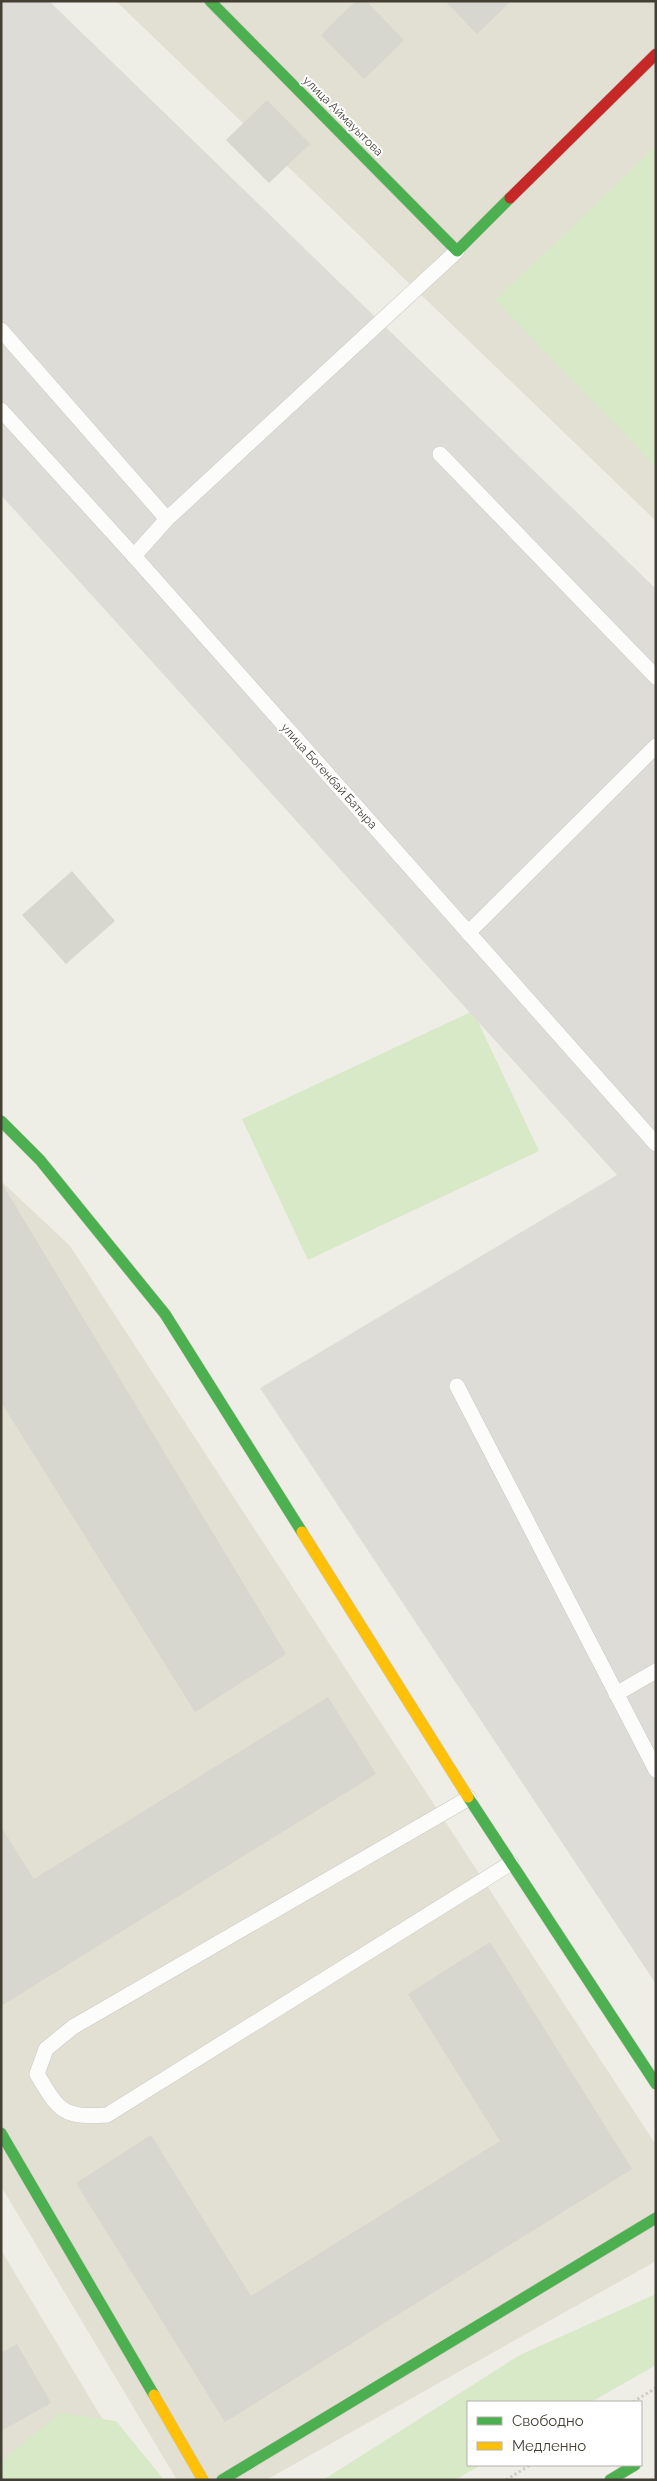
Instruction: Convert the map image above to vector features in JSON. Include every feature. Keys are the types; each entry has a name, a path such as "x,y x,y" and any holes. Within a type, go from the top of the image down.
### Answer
{"street":[{"name":"улица Аймауытова","path":"210,1 457,251"},
{"path":"457,251 656,54"},
{"path":"1,1121 40,1160 165,1314 469,1798 656,2084"},
{"path":"1,2133 204,2480"},
{"path":"222,2480 656,2218"},
{"path":"610,2480 633,2466"}],"lane":[{"path":"134,556 167,518 457,251"},
{"path":"1,330 167,518"},
{"name":"улица Богенбай Батыра","path":"1,410 134,556 656,1144"},
{"path":"440,454 656,677"},
{"path":"468,932 656,746"},
{"path":"456,1386 656,1770"},
{"path":"616,1694 656,1671"},
{"path":"469,1798 73,2027 46,2049 37,2074 56,2105 80,2117 107,2115 511,1863"}],"path":[{"path":"635,2401 656,2388"},
{"path":"506,2480 528,2466"}],"shaded area":[{"path":"1,1 49,1 656,589 656,1984 260,1388 617,1175 1,495"},
{"path":"116,1 656,1 656,521"},
{"path":"1,1181 70,1246 656,2145 656,2261 266,2480 177,2480 1,2186"},
{"path":"1,2250 139,2480 1,2480"}],"green space":[{"path":"656,146 656,467 495,300"},
{"path":"473,1011 539,1151 308,1260 242,1119"},
{"path":"656,2294 656,2365 593,2401 467,2401 467,2466 479,2466 455,2480 323,2480 520,2355"},
{"path":"60,2413 116,2421 164,2480 1,2480 1,2461"}],"building":[{"path":"356,1 366,1 404,40 364,79 321,35"},
{"path":"445,1 511,1 477,34"},
{"path":"267,100 310,144 269,183 226,140"},
{"path":"72,871 115,921 66,964 22,915"},
{"path":"1,1182 286,1654 195,1712 1,1402"},
{"path":"328,1697 376,1774 1,2006 1,1827 34,1879"},
{"path":"490,1942 632,2169 225,2422 76,2183 151,2135 251,2296 500,2141 408,1994"},
{"path":"17,2344 51,2403 1,2431 1,2353"}],"traffic: fast":[{"path":"210,1 457,251 510,198"},
{"path":"1,1121 40,1160 165,1314 302,1532"},
{"path":"468,1797 656,2084"},
{"path":"1,2133 154,2395"},
{"path":"222,2480 656,2218"},
{"path":"610,2480 633,2466"}],"traffic: slow":[{"path":"302,1532 468,1797"},
{"path":"154,2395 203,2480"}],"traffic: jam":[{"path":"510,198 656,54"}]}
